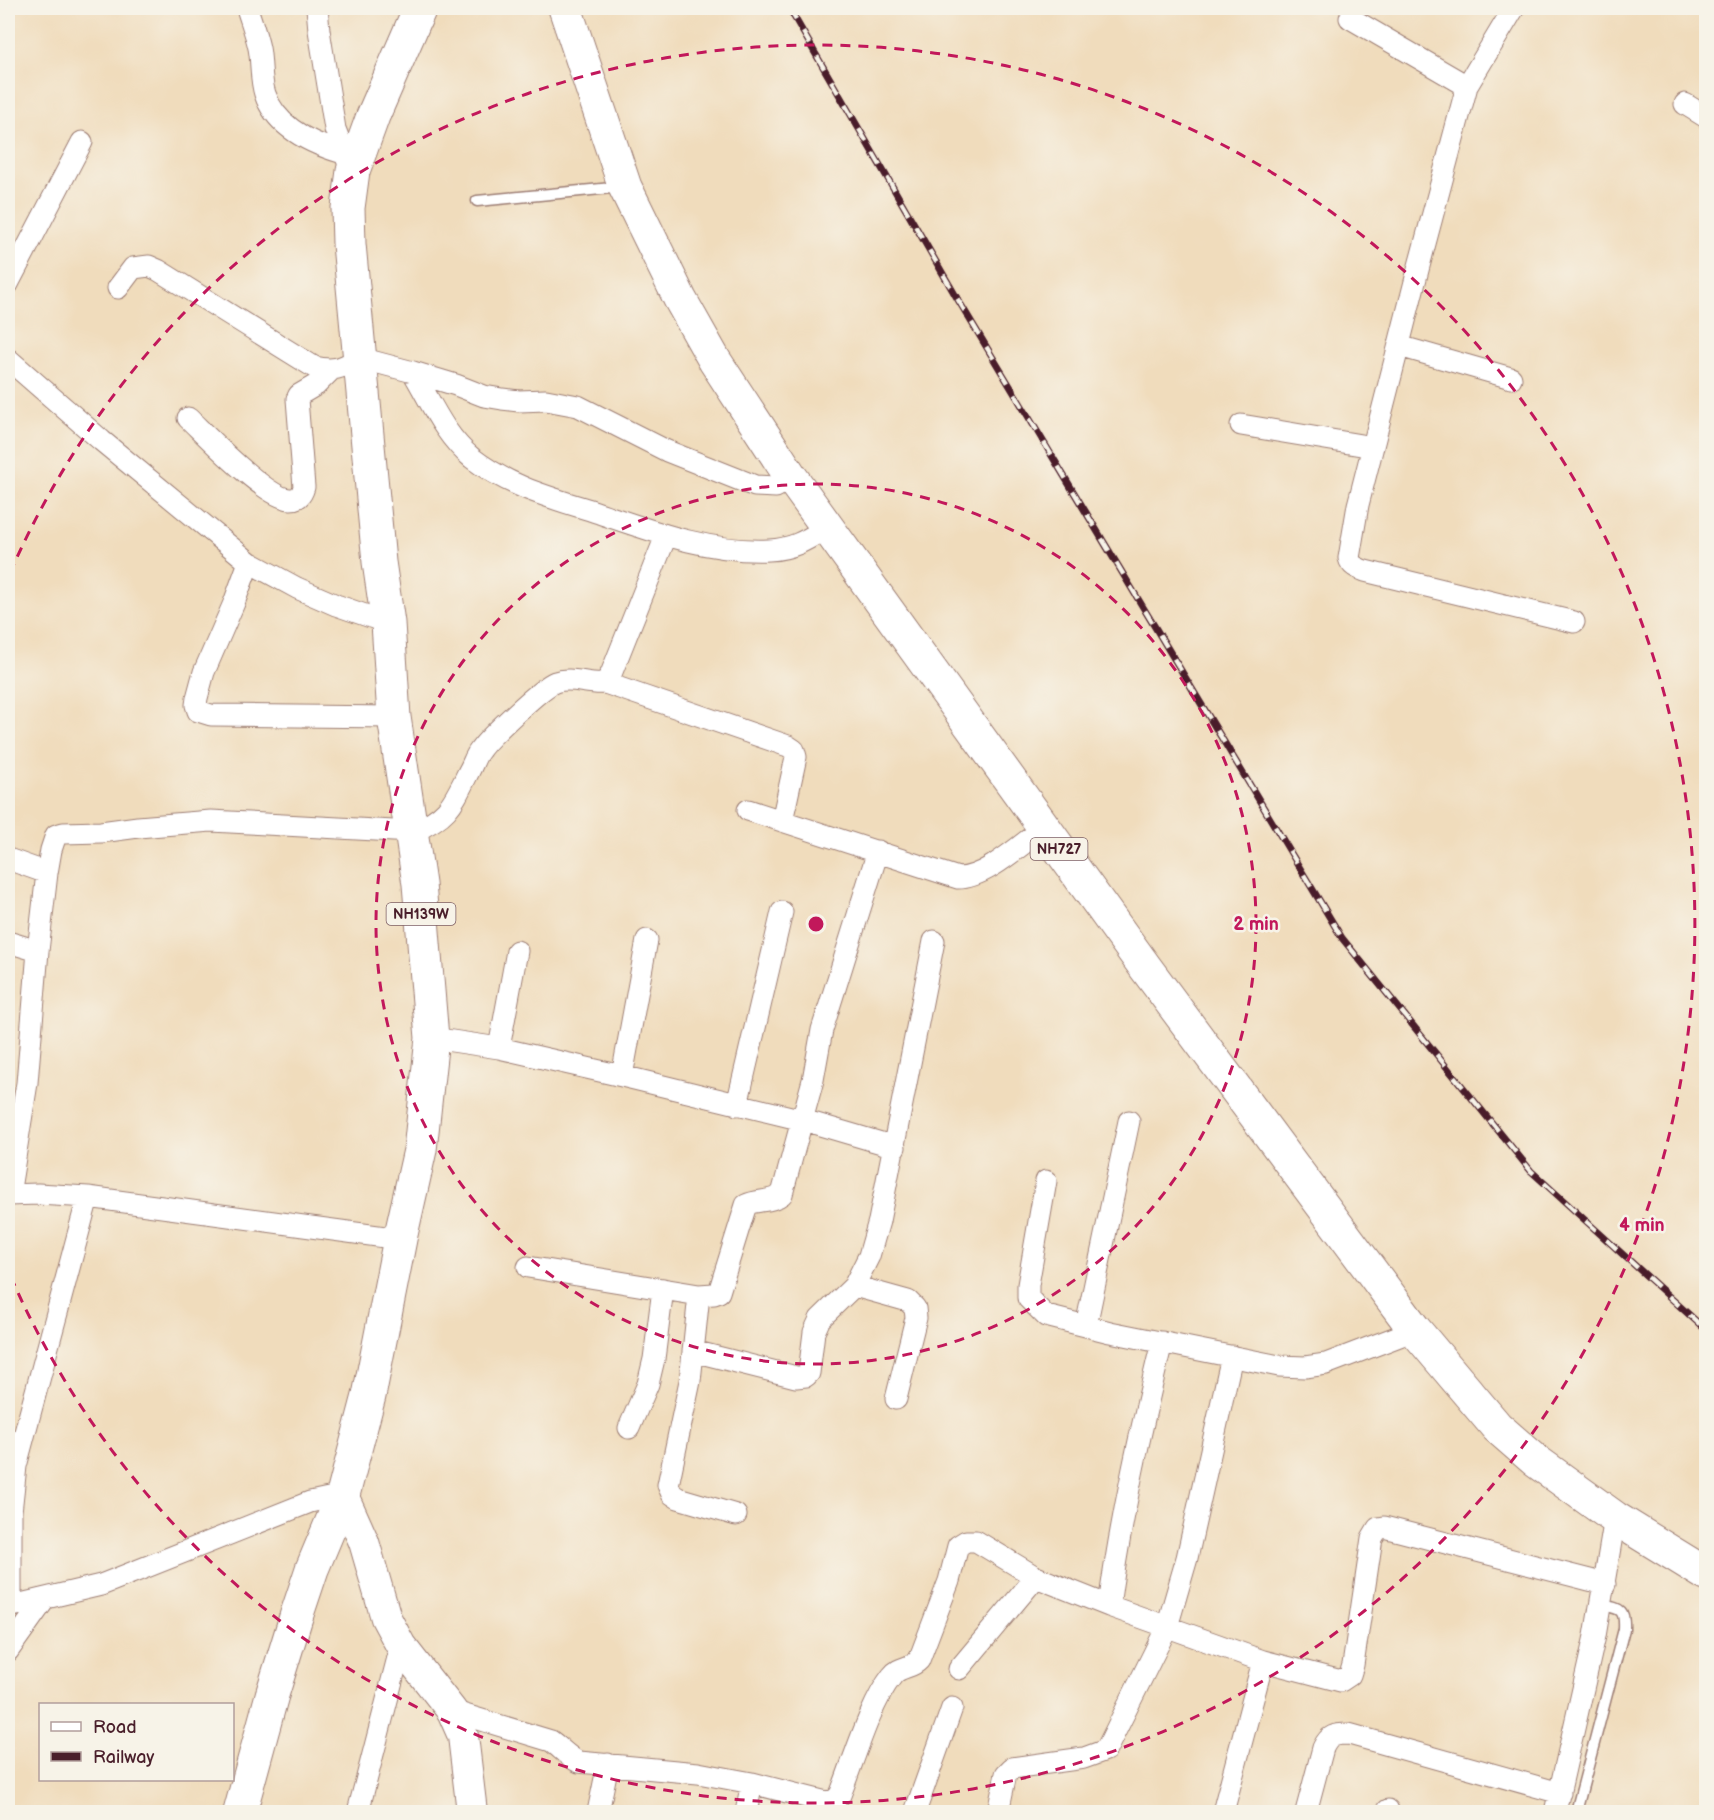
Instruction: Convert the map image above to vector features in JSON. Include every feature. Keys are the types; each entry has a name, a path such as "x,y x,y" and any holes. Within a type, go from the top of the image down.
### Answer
{"highway":[{"name":"NH139W","path":"240,1812 296,1617 312,1569 343,1495 369,1396 420,1150 432,1038 412,832 394,717 388,623 346,364 349,244 348,162 374,116 420,8"},
{"name":"NH727","path":"565,8 625,187 680,299 715,361 791,477 1145,967 1415,1330 1497,1427 1536,1461 1615,1518 1707,1574"}],"street":[{"path":"247,8 259,49 265,94 273,108 289,127 306,140 348,162"},
{"path":"317,8 335,129 348,162"},
{"path":"1514,8 1467,86 1373,447 1348,558 1350,563 1365,571 1574,622"},
{"path":"1350,18 1467,86"},
{"path":"1685,104 1707,117"},
{"path":"8,284 82,142"},
{"path":"118,288 133,268 149,266 224,309 314,367 346,364 413,372 484,396 519,401 546,400 578,406 667,451 755,486 776,488 791,477"},
{"path":"1399,346 1510,378"},
{"path":"8,359 102,441 249,562 297,588 336,605 388,623"},
{"path":"188,418 256,481 285,498 298,497 304,488 297,399 303,391 316,385 346,364"},
{"path":"413,372 426,398 453,440 494,474 534,493 666,536 741,550 771,550 798,546 828,527"},
{"path":"1241,425 1373,447"},
{"path":"605,683 611,674 666,536"},
{"path":"249,562 204,672 197,698 198,711 212,715 394,717"},
{"path":"400,1239 88,1197 8,1195 27,1083 47,873 56,836 63,833 101,832 211,821 412,832 441,817 452,805 479,751 490,738 542,689 555,682 566,680 605,683 788,746 794,750 796,757 782,820"},
{"path":"748,810 878,851 949,877 967,878 985,871 1044,828"},
{"path":"528,1267 699,1295 719,1292 723,1286 746,1204 773,1200 782,1194 817,1066 822,1030 878,851"},
{"path":"8,859 47,873"},
{"path":"737,1105 782,912"},
{"path":"621,1076 647,940"},
{"path":"693,1351 796,1377 807,1376 811,1368 814,1332 820,1319 854,1286 869,1256 895,1147 934,941"},
{"path":"8,942 38,951"},
{"path":"499,1048 517,951"},
{"path":"432,1038 499,1048 621,1076 803,1120 895,1147"},
{"path":"1086,1326 1129,1121"},
{"path":"1046,1181 1028,1285 1028,1298 1046,1316 1279,1366 1305,1367 1326,1364 1415,1330"},
{"path":"88,1197 16,1466 11,1512 9,1606 100,1585 310,1502 343,1495 364,1542 386,1618 401,1646 452,1711 463,1736 472,1812"},
{"path":"854,1286 908,1301 915,1308 916,1318 896,1399"},
{"path":"629,1428 648,1384 654,1359 663,1289"},
{"path":"699,1295 690,1381 668,1485 672,1494 678,1498 736,1515"},
{"path":"1109,1606 1133,1467 1162,1341"},
{"path":"998,1812 1006,1774 1012,1768 1083,1758 1106,1750 1167,1627 1187,1558 1232,1356"},
{"path":"1306,1812 1323,1748 1328,1738 1335,1734 1349,1734 1558,1803 1603,1594 1615,1518"},
{"path":"452,1711 551,1741 562,1748 570,1759 579,1762 666,1768 752,1783 826,1802 836,1800 840,1795 883,1689 897,1670 912,1666 919,1660 961,1542 976,1541 1036,1577 1109,1606 1263,1661 1334,1681 1341,1681 1350,1675 1372,1538 1378,1528 1389,1527 1603,1594"},
{"path":"959,1669 1036,1577"},
{"path":"8,1650 45,1599"},
{"path":"358,1812 401,1646"},
{"path":"1223,1812 1263,1661"},
{"path":"915,1812 952,1707"},
{"path":"598,1812 608,1764"},
{"path":"746,1812 752,1783"}],"lane":[{"path":"477,201 625,187"},
{"path":"1576,1812 1624,1629 1623,1612 1603,1594"}],"railway":[{"path":"789,8 957,298 1342,938 1531,1171 1706,1330"}]}
